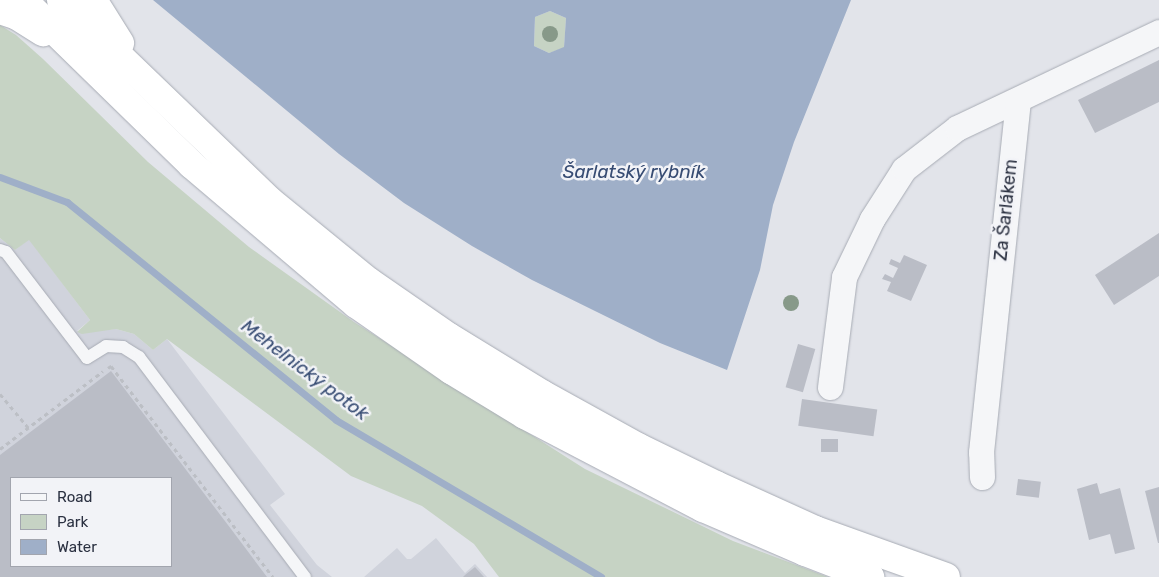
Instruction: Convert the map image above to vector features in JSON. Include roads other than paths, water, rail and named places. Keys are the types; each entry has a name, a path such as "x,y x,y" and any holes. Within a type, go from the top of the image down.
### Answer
{"highway":[{"path":"23,0 192,165 356,304 451,370 525,414 695,504 804,552 870,577"},
{"path":"61,0 143,81 272,202 368,281 449,337 550,399 638,447 716,486 815,530 946,577"},
{"path":"93,0 143,81"},
{"path":"0,10 17,16 70,47"}],"street":[{"path":"830,387 844,277 872,219 904,169 957,128 1159,32"},
{"name":"Za Šarlákem","path":"982,477 981,452 1018,100"}],"lane":[{"path":"0,250 6,252 87,358 106,346 123,347 139,357 305,577"}],"water":[{"name":"Šarlatský rybník","path":"153,0 851,0 794,142 773,205 760,270 727,370 660,343 532,280 472,246 404,203 339,154","holes":["550,11 566,18 564,47 549,53 534,46 535,17"]}],"waterway":[{"name":"Mehelnický potok","path":"0,177 67,202 336,420 601,577"}]}
